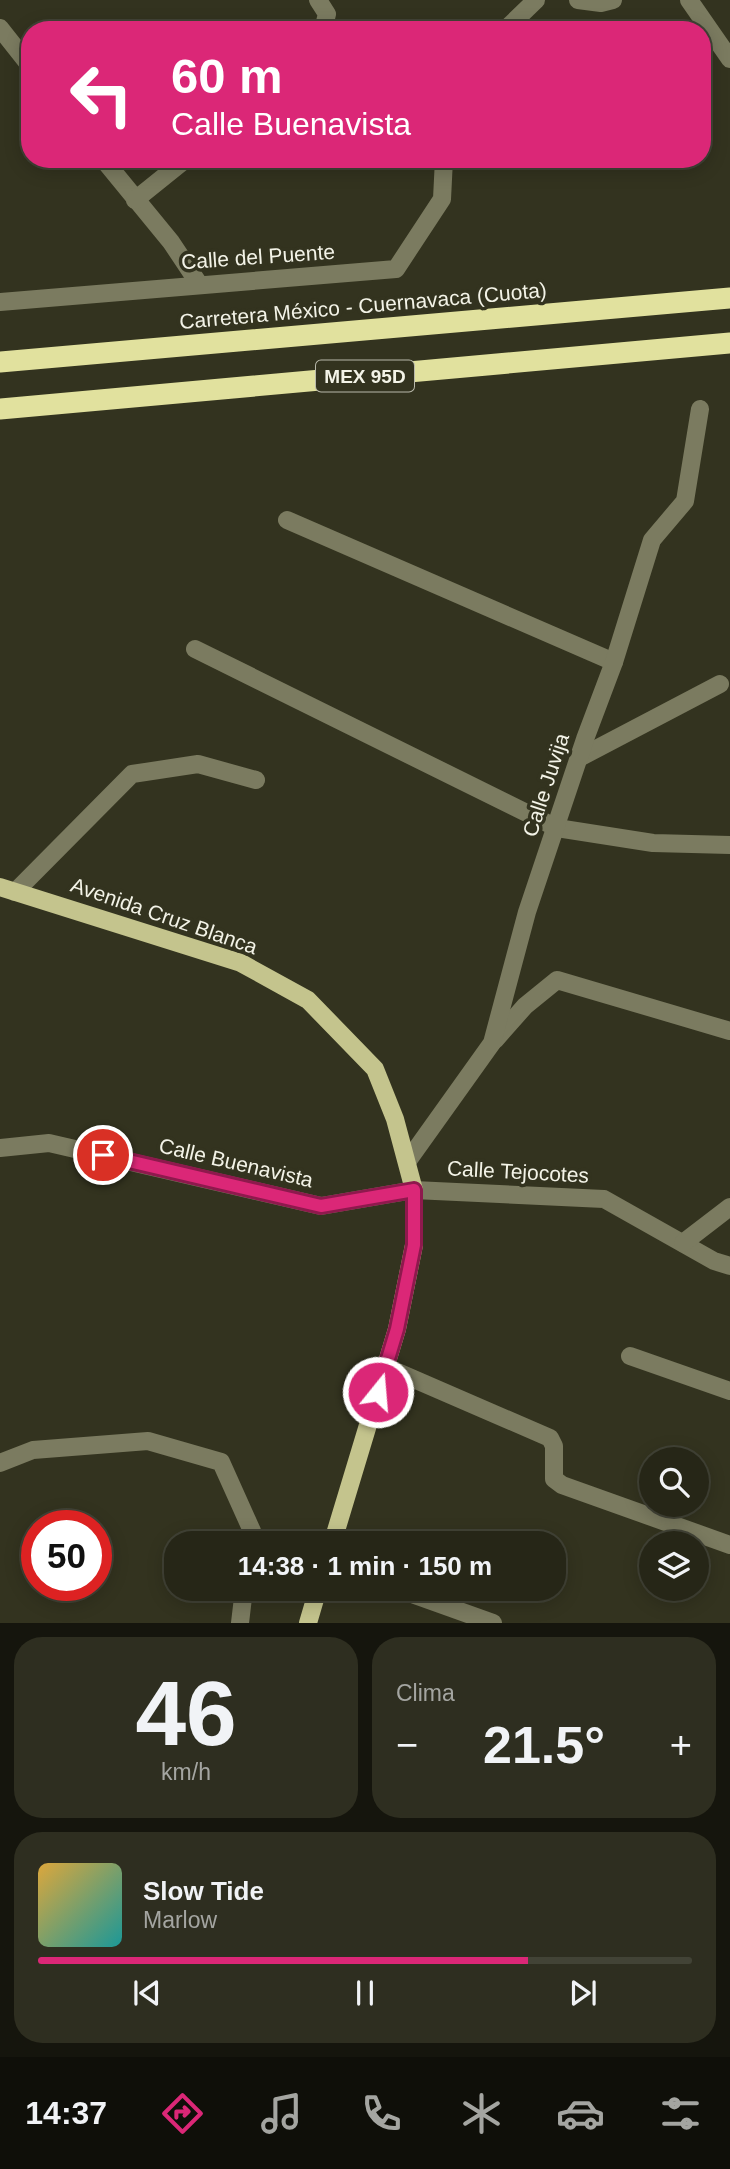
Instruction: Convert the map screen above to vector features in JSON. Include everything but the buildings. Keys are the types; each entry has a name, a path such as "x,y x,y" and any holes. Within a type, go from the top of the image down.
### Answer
{"highway":[{"name":"Carretera México - Cuernavaca (Cuota)","path":"0,362 730,298"},
{"name":"MEX 95D","path":"0,409 730,343"}],"main road":[{"name":"Avenida Cruz Blanca","path":"8,889 241,963 308,1000 375,1069 395,1119 414,1190 414,1245 397,1329 336,1531"},
{"path":"308,1623 314,1601"}],"street":[{"path":"317,0 327,14 325,21"},
{"path":"514,21 536,0"},
{"path":"578,0 601,3 613,0"},
{"path":"689,0 704,21"},
{"path":"0,28 21,55"},
{"path":"711,32 730,59"},
{"path":"110,168 171,242 199,284"},
{"path":"135,200 175,168"},
{"name":"Calle del Puente","path":"0,302 396,269 442,199 444,168"},
{"name":"Calle Juvija","path":"407,1162 492,1043 527,912 614,662 652,540 685,501 699,409"},
{"path":"287,520 614,662"},
{"path":"195,649 557,828 653,843 730,845"},
{"path":"579,758 720,684"},
{"path":"8,889 132,774 198,764 256,780"},
{"path":"492,1043 525,1006 557,980 730,1031"},
{"name":"Calle Buenavista","path":"0,1148 49,1143 321,1206 414,1190"},
{"name":"Calle Tejocotes","path":"414,1190 604,1199 730,1266"},
{"path":"683,1243 730,1207"},
{"path":"630,1356 730,1391"},
{"path":"386,1367 550,1438 554,1446 555,1479 562,1485 730,1545"},
{"path":"0,1463 33,1450 148,1441 221,1462 252,1531"},
{"path":"240,1623 243,1601"},
{"path":"432,1601 493,1623"}],"route":[{"path":"103,1155 321,1206 414,1190 414,1245 397,1329 378,1392"}]}
